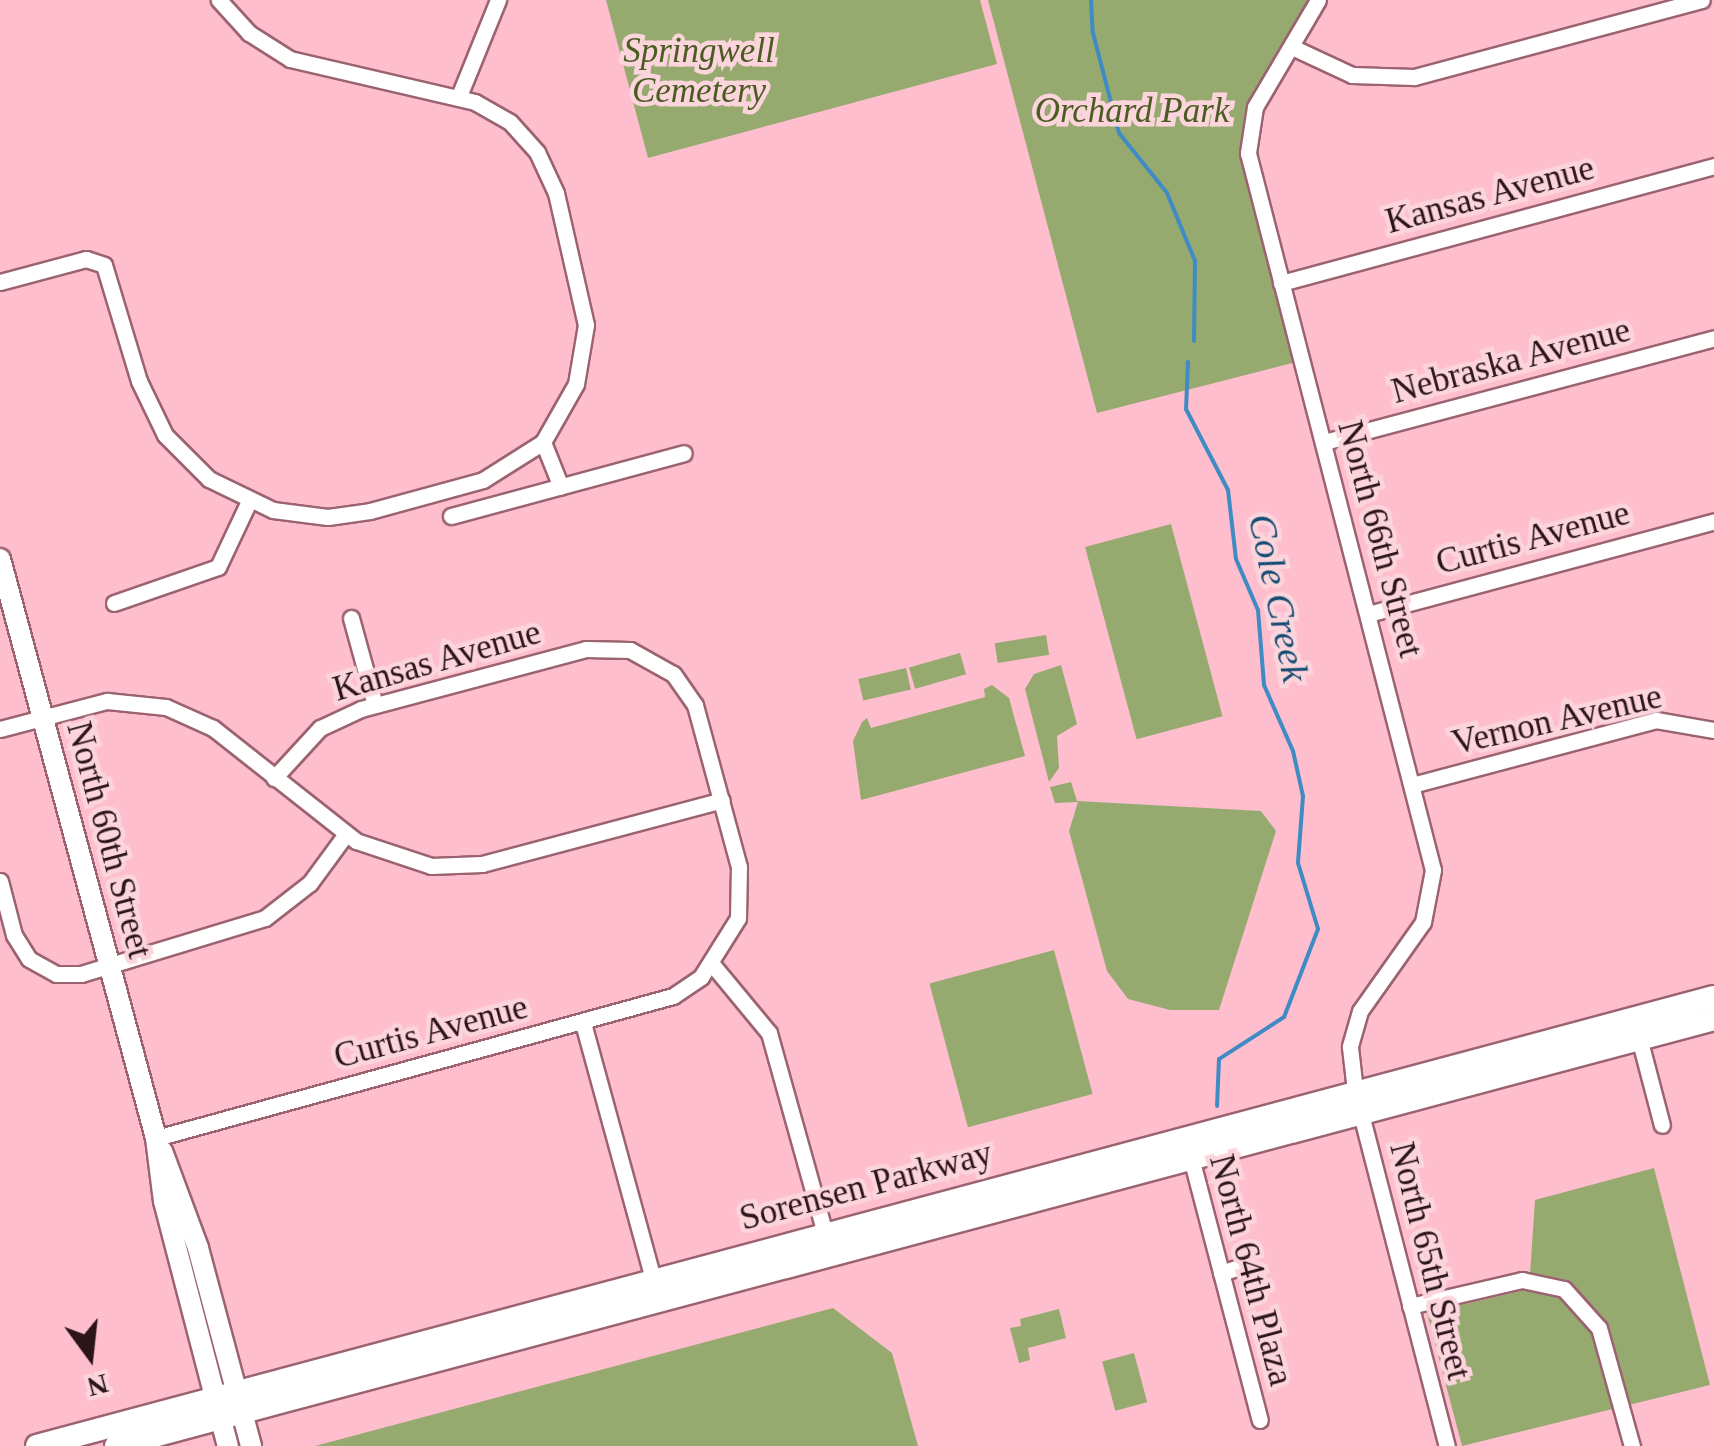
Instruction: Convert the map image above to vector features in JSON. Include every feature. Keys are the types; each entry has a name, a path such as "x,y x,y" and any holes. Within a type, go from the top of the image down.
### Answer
{"main road":[{"name":"North 60th Street","path":"0,559 156,1138 184,1204 228,1405 228,1446"},
{"name":"Sorensen Parkway","path":"37,1446 228,1405 1636,1027 1714,998"},
{"name":"Sorensen Parkway","path":"1636,1027 1714,1018"},
{"name":"North 60th Street","path":"228,1405 250,1446"},
{"name":"Sorensen Parkway","path":"116,1446 228,1405"}],"street":[{"path":"0,282 86,259 104,265 158,424 195,468 249,501 314,517 370,511 483,480 543,442 581,368 582,288 552,181 538,152 510,122 460,96 290,59 249,33 219,0"},
{"path":"460,96 498,0"},
{"name":"North 66th Street","path":"1318,0 1294,48 1262,95 1250,131 1251,168 1433,870 1426,913 1360,1011 1350,1047 1358,1101"},
{"path":"1294,48 1352,75 1414,77 1702,0"},
{"name":"Kansas Avenue","path":"1281,282 1714,166"},
{"name":"Nebraska Avenue","path":"1324,442 1714,338"},
{"path":"543,442 561,486"},
{"path":"451,516 684,453"},
{"path":"114,603 218,567 249,501"},
{"name":"Curtis Avenue","path":"1368,614 1714,521"},
{"path":"351,618 374,705"},
{"name":"Kansas Avenue","path":"274,778 320,728 374,705 586,648 620,648 652,659 673,674 695,706 722,800"},
{"path":"1,727 107,701 166,707 213,728 346,834 402,861 461,867 722,800 742,898 732,934 712,964 769,1033 827,1244"},
{"name":"Vernon Avenue","path":"1412,785 1656,720 1714,730"},
{"path":"0,881 14,935 30,959 56,974 109,966 265,918 310,882 346,834"},
{"name":"Curtis Avenue","path":"156,1138 673,996 712,964"},
{"path":"583,1022 657,1290"},
{"path":"1636,1027 1662,1124"},
{"name":"North 65th Street","path":"1358,1101 1447,1446"},
{"name":"North 64th Plaza","path":"1188,1146 1260,1420"},
{"path":"1220,1273 1246,1265"},
{"path":"1410,1306 1522,1280 1564,1289 1600,1328 1632,1446"}],"green space":[{"name":"Springwell Cemetery","path":"606,0 980,0 997,64 648,158"},
{"name":"Orchard Park","path":"988,0 1311,0 1246,115 1242,141 1296,362 1097,413"},
{"path":"1171,524 1223,716 1137,739 1085,547"},
{"path":"1046,635 1049,655 998,663 995,643"},
{"path":"960,653 966,674 915,689 909,668"},
{"path":"1061,665 1077,724 1057,736 1059,768 1049,782 1025,689 1034,674"},
{"path":"906,668 911,689 863,700 858,679"},
{"path":"992,685 1009,698 1025,756 861,800 853,741 862,722 867,718 871,728 985,697 984,689"},
{"path":"1071,782 1077,801 1261,811 1276,831 1219,1010 1170,1010 1128,999 1107,971 1069,831 1078,802 1055,803 1050,787"},
{"path":"1054,950 1093,1094 968,1127 929,983"},
{"path":"1654,1168 1710,1385 1462,1446 1427,1313 1529,1289 1535,1200"},
{"path":"833,1308 892,1353 918,1446 315,1446"},
{"path":"1059,1309 1066,1338 1028,1348 1030,1360 1019,1363 1010,1328 1021,1326 1020,1319"},
{"path":"1134,1353 1147,1402 1115,1411 1102,1362"}],"waterway":[{"name":"Cole Creek","path":"1091,0 1093,33 1119,133 1167,193 1195,261 1194,341"},
{"name":"Cole Creek","path":"1188,362 1186,409 1228,490 1236,559 1258,610 1264,685 1293,751 1303,796 1298,863 1318,929 1284,1017 1219,1059 1217,1106"}]}
